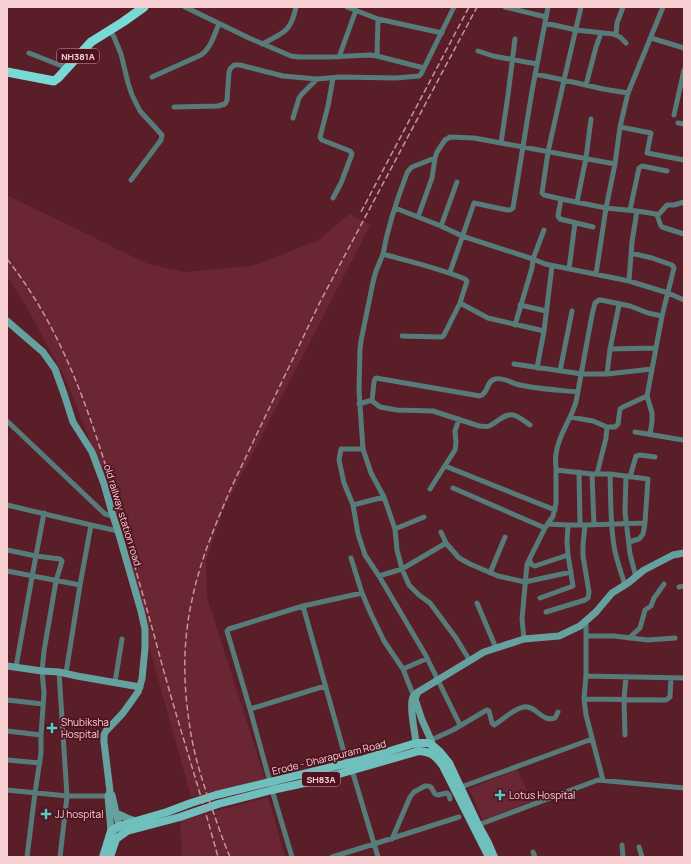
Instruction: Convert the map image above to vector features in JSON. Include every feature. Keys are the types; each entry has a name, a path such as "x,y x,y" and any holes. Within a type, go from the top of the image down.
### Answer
{"highway":[{"name":"NH381A","path":"7,72 54,81 68,68 91,42 144,7"}],"main road":[{"name":"Erode - Dharapuram Road","path":"111,830 120,833 180,817 315,772 350,767 376,756 418,747 427,742 431,742"},
{"path":"431,742 449,763 494,857"},
{"path":"418,747 433,755 443,766 489,857"},
{"name":"Erode - Dharapuram Road","path":"120,833 136,821 216,795 271,786"},
{"path":"103,857 111,830"},
{"path":"110,857 120,833"}],"street":[{"path":"185,7 262,44 291,56 339,57 370,55 424,68"},
{"path":"262,44 288,29 293,20 296,7"},
{"path":"347,7 378,19 442,33"},
{"path":"174,106 218,106 225,104 227,100 229,72 234,65 240,65 283,76 317,79 396,78 419,76 454,7"},
{"path":"506,7 546,17"},
{"path":"450,272 474,202 507,210 513,208 522,147 548,7"},
{"path":"581,7 548,152 542,193 543,195 606,208 630,210 657,215"},
{"path":"616,35 617,23 622,7"},
{"path":"596,274 620,127 628,93 663,7"},
{"path":"339,57 356,10"},
{"path":"377,56 378,19"},
{"path":"545,23 576,30 616,35 626,43"},
{"path":"152,77 205,52 219,24"},
{"path":"110,30 121,54 132,95 140,111 162,135 161,140 132,180"},
{"path":"586,85 601,33"},
{"path":"651,38 684,48"},
{"path":"501,143 515,39"},
{"path":"478,52 537,64"},
{"path":"29,53 68,68"},
{"path":"674,116 684,70"},
{"path":"535,74 628,93"},
{"path":"333,78 320,137 322,140 350,151 352,154 341,183 333,198"},
{"path":"293,118 302,94 317,79"},
{"path":"577,202 586,158 591,119"},
{"path":"678,123 684,124"},
{"path":"620,127 651,133 647,153 684,160"},
{"path":"418,217 432,178 435,158 440,146 450,137 474,138 615,164"},
{"path":"435,158 412,167 409,170 395,208 383,254 373,282 360,345 359,404 363,449 371,473 384,497 395,529 397,550 402,569 409,585 430,603 456,638 470,661"},
{"path":"630,210 639,168 642,166 667,171"},
{"path":"441,226 457,182"},
{"path":"561,199 559,218 562,220 593,226"},
{"path":"657,215 667,205 684,202"},
{"path":"395,208 462,236 552,266 629,281 668,293 684,300"},
{"path":"629,281 637,211"},
{"path":"657,215 662,227 684,234"},
{"path":"568,269 575,222"},
{"path":"515,325 532,268 532,259 544,230"},
{"path":"631,253 652,258 673,266 674,269 662,316 647,396 652,413 650,434"},
{"path":"383,254 450,272 466,279 467,281 460,304 442,337 402,336"},
{"path":"537,368 544,331 552,266"},
{"path":"524,639 522,619 527,564 553,516 556,502 557,449 574,410 595,303 598,300 601,300 630,306 648,313 662,316"},
{"path":"460,304 488,318 544,331"},
{"path":"607,374 610,349 619,304"},
{"path":"520,305 546,311"},
{"path":"560,371 572,312"},
{"name":"old railway station road","path":"7,321 43,352 55,369 73,422 92,452 99,468 145,629 146,648 140,687 123,713 104,735 110,794"},
{"path":"610,349 656,348"},
{"path":"514,364 582,374 607,374 652,369"},
{"path":"372,401 374,382 376,378 480,396 484,394 490,382 496,378 525,386 578,392"},
{"path":"570,417 593,421 607,427 613,427 616,426 620,411 623,407 647,396"},
{"path":"359,404 372,401 378,406 385,408 405,411 433,411 486,427 504,417 515,415 530,425"},
{"path":"430,489 455,450 455,431 459,419"},
{"path":"7,421 105,514 113,516"},
{"path":"594,525 595,474 606,438 607,427"},
{"path":"635,432 683,440"},
{"path":"363,449 341,449 339,460 344,483 353,505 358,534 365,555 414,636 460,725"},
{"path":"636,577 630,554 625,512 628,477 636,456 640,455 655,457"},
{"path":"445,466 554,510"},
{"path":"556,470 610,474 648,479 645,523 642,534 639,539 629,542"},
{"path":"546,612 588,598 583,545 579,472"},
{"path":"610,474 611,524 614,547 625,585"},
{"path":"453,488 547,526 645,523"},
{"path":"353,505 384,497"},
{"path":"7,505 44,513 91,526 118,531"},
{"path":"16,667 44,513"},
{"path":"395,529 424,517"},
{"path":"540,598 573,586 568,555 568,525"},
{"path":"60,857 66,796 63,673 91,526"},
{"path":"441,532 446,543 464,562 498,576 525,582 571,572"},
{"path":"490,573 506,537"},
{"path":"379,576 402,569 446,543"},
{"path":"7,550 61,560 44,651 42,671 44,693 41,753 27,857"},
{"path":"418,747 412,710 412,703 416,695 437,680 484,652 524,639 559,636 580,626 596,612 612,593 644,570 673,555 684,553"},
{"path":"529,560 534,566 568,555"},
{"path":"351,558 362,593 370,612 384,641 403,669 416,695 422,720 431,742 433,755"},
{"path":"7,572 80,585"},
{"path":"629,638 640,628 645,610 651,606 654,598 664,584"},
{"path":"292,857 227,634 228,630 303,606 362,593"},
{"path":"477,603 496,648"},
{"path":"303,606 325,686 378,857"},
{"path":"586,622 586,676 584,699 586,715 603,780"},
{"path":"586,636 614,636 648,640 675,638"},
{"path":"115,682 122,639"},
{"path":"403,669 426,659"},
{"path":"7,666 63,673 140,687"},
{"path":"586,676 684,678"},
{"path":"625,735 624,699 626,677"},
{"path":"584,699 666,700 669,699 670,695 671,678"},
{"path":"250,709 325,686"},
{"path":"7,700 43,704"},
{"path":"431,742 486,710 489,711 492,723 494,725 523,707 530,708 541,716 550,719 555,718 558,712"},
{"path":"7,731 41,735"},
{"path":"461,787 592,739"},
{"path":"7,760 40,763"},
{"path":"478,825 598,780 684,788"},
{"path":"392,839 408,800 414,792 425,786 430,786 435,794 438,795 447,793 450,799"},
{"path":"7,790 66,796 110,794"},
{"path":"110,794 120,833"},
{"path":"110,794 111,830"},
{"path":"116,813 136,821"},
{"path":"332,857 459,817"},
{"path":"622,845 623,857"},
{"path":"639,847 642,857"}],"shaded area":[{"path":"7,195 148,264 184,272 252,266 317,241 350,214 370,225 222,513 206,561 207,597 265,779 191,797 96,456 66,380 25,304 7,276"},
{"name":"Lotus Hospital","path":"517,769 532,801 483,820 469,789"},
{"path":"268,797 285,857 182,857 180,821"}],"railway":[{"path":"361,212 469,7"},
{"path":"230,857 199,768 193,745 187,706 185,675 187,630 199,571 214,528 232,486 320,302 477,7"},
{"path":"7,259 45,315 74,375 97,438 218,857"}],"place":[{"name":"Shubiksha Hospital","path":"52,728"},
{"name":"Lotus Hospital","path":"500,795"},
{"name":"JJ hospital","path":"46,814"}]}
